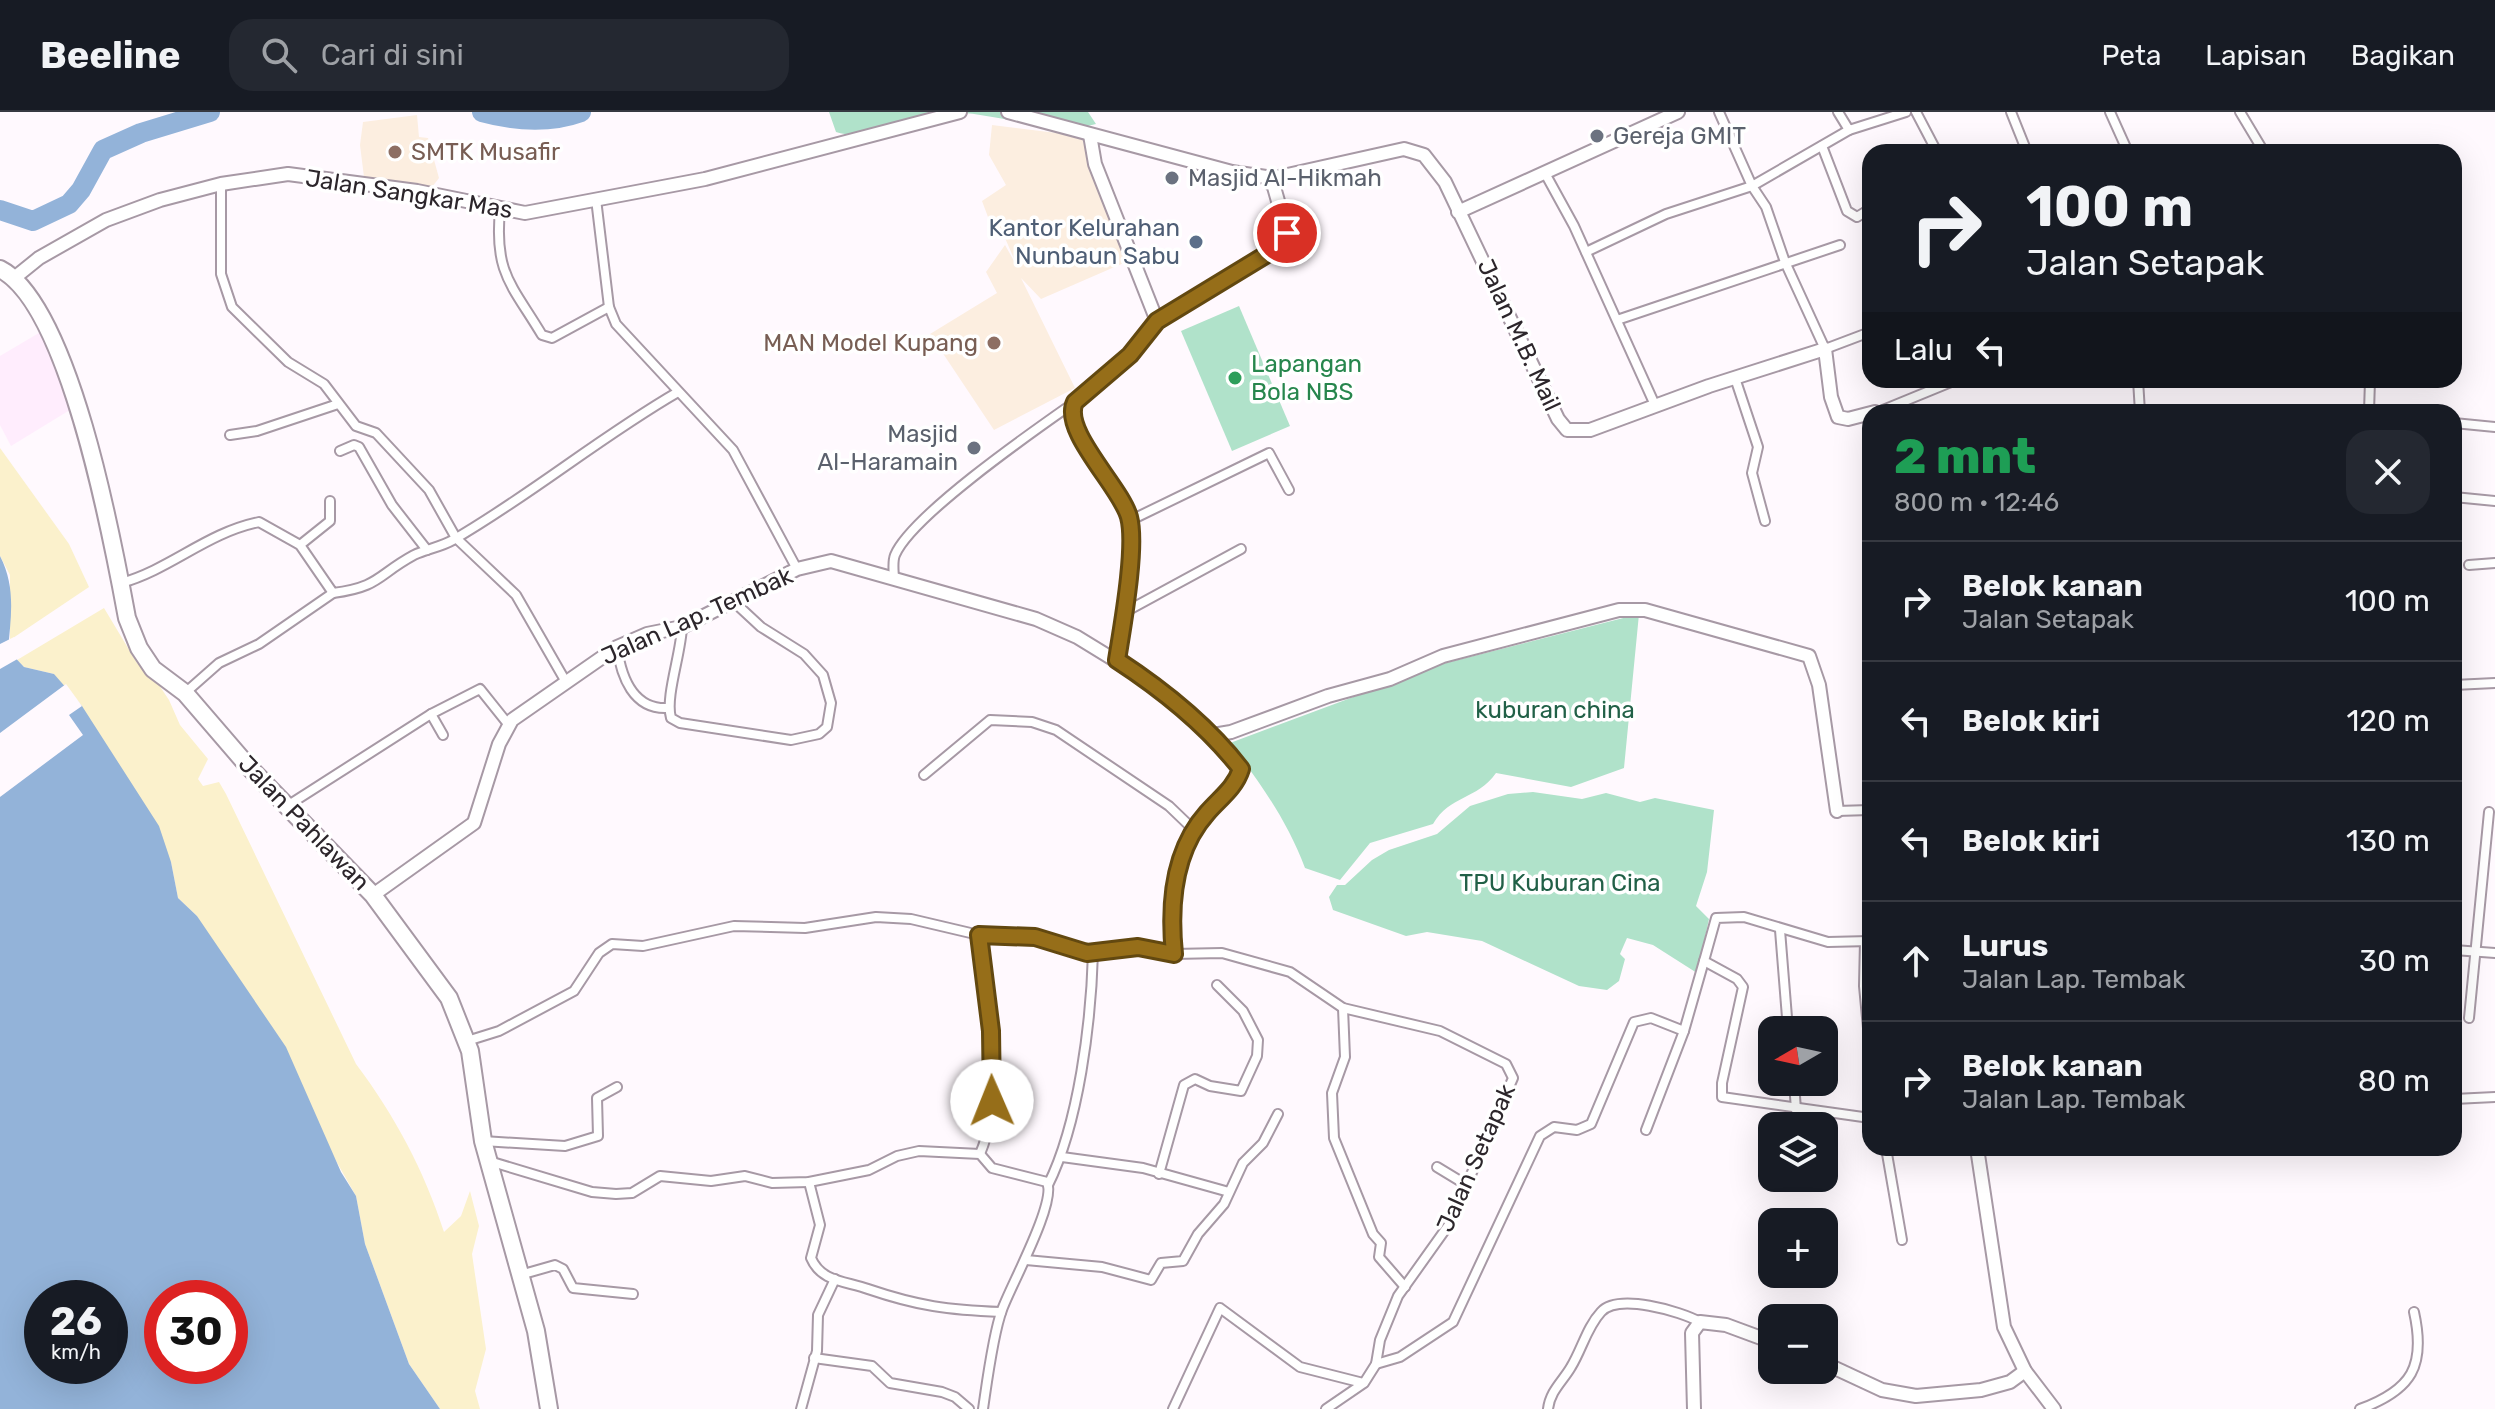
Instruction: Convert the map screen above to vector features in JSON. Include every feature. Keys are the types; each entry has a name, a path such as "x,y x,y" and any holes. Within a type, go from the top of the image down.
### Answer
{"highway":[{"name":"Jalan Pahlawan","path":"5,270 43,322 77,397 127,618 139,648 153,669 185,693 286,807 373,895 435,975 467,1041 483,1141 542,1356 549,1409"}],"street":[{"name":"Jalan Sangkar Mas","path":"5,270 39,258 106,220 221,184 288,174 442,195 500,211 525,213 705,179 960,112"},
{"path":"1008,112 1270,179 1410,149 1433,164 1458,212 1507,188 1546,175 1678,112"},
{"path":"1719,112 1752,186 1766,207 1785,262 1825,349 1831,397 1838,417 1848,419 1862,416"},
{"path":"1838,112 1849,130"},
{"path":"1586,252 1666,214 1752,186 1849,130 1906,112"},
{"path":"2011,112 2024,144"},
{"path":"2110,112 2124,144"},
{"path":"2240,112 2259,144"},
{"path":"1919,113 1933,144"},
{"path":"1090,135 1099,176 1157,321"},
{"path":"1822,146 1851,215 1857,217 1862,214"},
{"path":"1546,175 1586,252 1655,405"},
{"path":"894,580 894,557 916,529 961,487 1075,402 1130,355 1157,321 1285,240 1287,233 1270,179"},
{"path":"221,184 221,274 232,307 288,362 324,384 359,428 376,433 429,490 456,538 510,586 566,682"},
{"path":"596,199 609,307 620,332 743,466 797,569"},
{"path":"500,211 497,245 503,273 542,335 552,338 609,307"},
{"name":"Jalan M.B. Mail","path":"1458,212 1564,428 1590,430 1862,335"},
{"path":"1617,320 1840,245"},
{"path":"1735,378 1758,447 1752,473 1765,521"},
{"path":"1896,404 1936,388"},
{"path":"185,693 219,663 266,640 333,593 378,582 411,556 456,538 634,417 678,392"},
{"path":"1075,402 1072,418 1115,490 1129,521 1124,612 1117,660"},
{"path":"230,435 257,431 338,404"},
{"path":"2462,424 2495,427"},
{"path":"340,451 354,445 359,447 392,505 427,550"},
{"path":"1129,521 1269,453 1289,490"},
{"path":"2462,498 2495,501"},
{"path":"300,545 330,521 330,501"},
{"path":"121,583 159,571 197,545 250,524 263,523 300,545 333,593"},
{"path":"1124,612 1241,549"},
{"name":"Jalan Lap. Tembak","path":"508,724 617,647 647,634 682,627 797,569 831,561 1036,619 1117,660 1152,683 1213,735"},
{"path":"2469,565 2495,563"},
{"path":"682,627 679,662 668,708 671,718 680,723 773,738 804,738 819,734 827,727 831,703 823,675 804,654 761,627 732,600"},
{"path":"1213,735 1222,735 1328,696 1390,679 1443,656 1619,610 1645,610 1809,656 1819,685 1837,811 1862,810"},
{"path":"617,647 621,669 633,694 656,708 668,708"},
{"path":"2462,685 2495,683"},
{"path":"286,807 431,714 480,689 508,724 474,823 373,895"},
{"path":"431,714 443,735"},
{"path":"924,775 990,720 1032,722 1056,730 1091,753 1180,814 1195,831"},
{"path":"1174,954 1174,888 1181,858 1206,814 1227,793 1241,769 1213,735"},
{"path":"2469,1018 2489,812"},
{"name":"Jalan Setapak","path":"467,1041 499,1031 574,991 599,953 612,944 643,946 734,926 805,928 876,917 911,919 979,935 1035,937 1093,953 1138,947 1174,954 1222,953 1290,972 1343,1008 1440,1031 1471,1044 1512,1070 1510,1088 1439,1242 1398,1296 1380,1340 1376,1364 1364,1383 1326,1409"},
{"path":"1646,1130 1684,1031 1716,918 1744,917 1828,942 1862,941"},
{"path":"1780,930 1787,1016"},
{"path":"979,935 991,1031 993,1083 990,1122 980,1154"},
{"path":"2462,950 2495,953"},
{"path":"983,1409 1001,1312 1026,1260 1049,1195 1048,1185 1062,1157 1090,1010 1093,953"},
{"path":"1704,961 1737,979 1743,987 1722,1083 1722,1097 1862,1117"},
{"path":"1159,1174 1175,1127 1184,1085 1195,1079 1210,1086 1241,1091 1257,1056 1258,1040 1253,1025 1217,985"},
{"path":"1343,1008 1345,1057 1332,1093 1334,1138 1373,1234 1381,1243 1379,1257 1405,1287"},
{"path":"1376,1364 1400,1357 1453,1322 1540,1136 1554,1127 1577,1130 1591,1124 1634,1022 1651,1018 1684,1031"},
{"path":"483,1141 565,1146 598,1136 597,1098 617,1087"},
{"path":"1795,1096 1796,1110"},
{"path":"2462,1099 2495,1097"},
{"path":"1026,1260 1102,1267 1151,1280 1161,1263 1183,1261 1229,1192 1243,1163 1263,1143 1278,1114"},
{"path":"489,1161 604,1194 632,1193 660,1176 711,1181 745,1176 772,1183 809,1182 869,1170 897,1156 919,1151 980,1154 992,1168 1040,1179 1048,1185"},
{"path":"1887,1156 1902,1240"},
{"path":"1978,1156 1999,1311 2010,1344 2025,1371 2054,1409"},
{"path":"1062,1157 1143,1168 1229,1192"},
{"path":"1437,1167 1465,1184"},
{"path":"809,1182 820,1225 811,1258 821,1274 884,1297 938,1310 1001,1312"},
{"path":"519,1275 555,1265 563,1269 573,1288 633,1294"},
{"path":"801,1409 814,1358 818,1315 835,1279"},
{"path":"1548,1409 1552,1393 1571,1367 1594,1321 1607,1306 1625,1303 1670,1310 1700,1322 1726,1325 1758,1337"},
{"path":"1173,1409 1218,1309 1300,1367 1364,1383"},
{"path":"2360,1409 2397,1393 2411,1376 2419,1349 2414,1312"},
{"path":"1694,1409 1692,1333 1700,1322"},
{"path":"814,1358 872,1366 890,1383 942,1392 955,1397 969,1409"},
{"path":"1838,1370 1882,1390 1916,1396 1981,1390 2010,1382 2025,1371"}],"shaded area":[{"name":"SMTK Musafir","path":"417,115 419,137 428,138 439,178 425,196 365,185 360,145 363,122"},
{"path":"992,125 1081,136 1126,262 1041,299 1021,278 1075,388 994,430 930,334 997,293 986,272 1005,245 1018,268 1005,238 994,233 982,201 1006,185 989,155"},
{"path":"44,330 78,405 11,446 0,425 0,356"}],"green space":[{"path":"829,112 944,112 876,132 849,134 836,132"},
{"path":"944,112 1088,112 1096,124 1066,129"},
{"name":"Lapangan Bola NBS","path":"1239,306 1290,426 1232,451 1181,331"},
{"name":"kuburan china","path":"1639,614 1624,768 1571,787 1496,773 1481,788 1447,808 1433,824 1370,843 1340,880 1305,868 1281,818 1230,743 1442,664"},
{"name":"TPU Kuburan Cina","path":"1533,792 1582,799 1606,793 1640,802 1655,798 1714,810 1707,872 1696,906 1709,919 1697,973 1653,945 1627,938 1620,954 1625,959 1619,981 1607,990 1579,986 1482,941 1427,932 1406,936 1333,910 1329,897 1337,885 1345,885 1372,860 1389,850 1437,834 1470,806 1508,794"}],"sand":[{"path":"0,448 69,544 89,587 10,640 10,575 0,556"},
{"path":"104,608 137,663 151,673 169,700 180,725 208,759 198,779 203,786 219,782 226,794 356,1064 396,1124 418,1165 444,1232 461,1216 470,1191 479,1226 472,1254 486,1349 475,1391 480,1409 440,1409 409,1364 365,1244 356,1196 197,916 178,898 171,862 54,674 24,667 17,660"}],"water":[{"path":"0,556 10,590 8,650 24,667 54,674 82,706 159,826 171,862 178,898 197,916 286,1047 341,1172 356,1196 365,1244 409,1364 440,1409 0,1409"}],"pier":[{"path":"14,637 12,649 21,657 0,669 0,644"},
{"path":"66,684 82,706 69,715 83,735 0,797 0,733"}],"waterway":[{"path":"0,210 33,221 69,204 81,190 103,150 141,133 210,112"},
{"path":"482,112 532,120 581,112"}],"place":[{"name":"Gereja GMIT","path":"1597,136"},
{"name":"SMTK Musafir","path":"395,152"},
{"name":"Masjid Al-Hikmah","path":"1172,178"},
{"name":"Kantor Kelurahan Nunbaun Sabu","path":"1196,242"},
{"name":"MAN Model Kupang","path":"994,343"},
{"name":"Lapangan Bola NBS","path":"1235,378"},
{"name":"Masjid Al-Haramain","path":"974,448"}],"route":[{"path":"992,1101 991,1031 979,935 1035,937 1087,953 1138,947 1174,954 1174,888 1181,858 1206,814 1238,779 1241,769 1213,735 1152,683 1117,660 1124,612 1130,519 1091,454 1072,418 1071,410 1075,402 1130,355 1157,321 1277,248 1287,233"}]}
